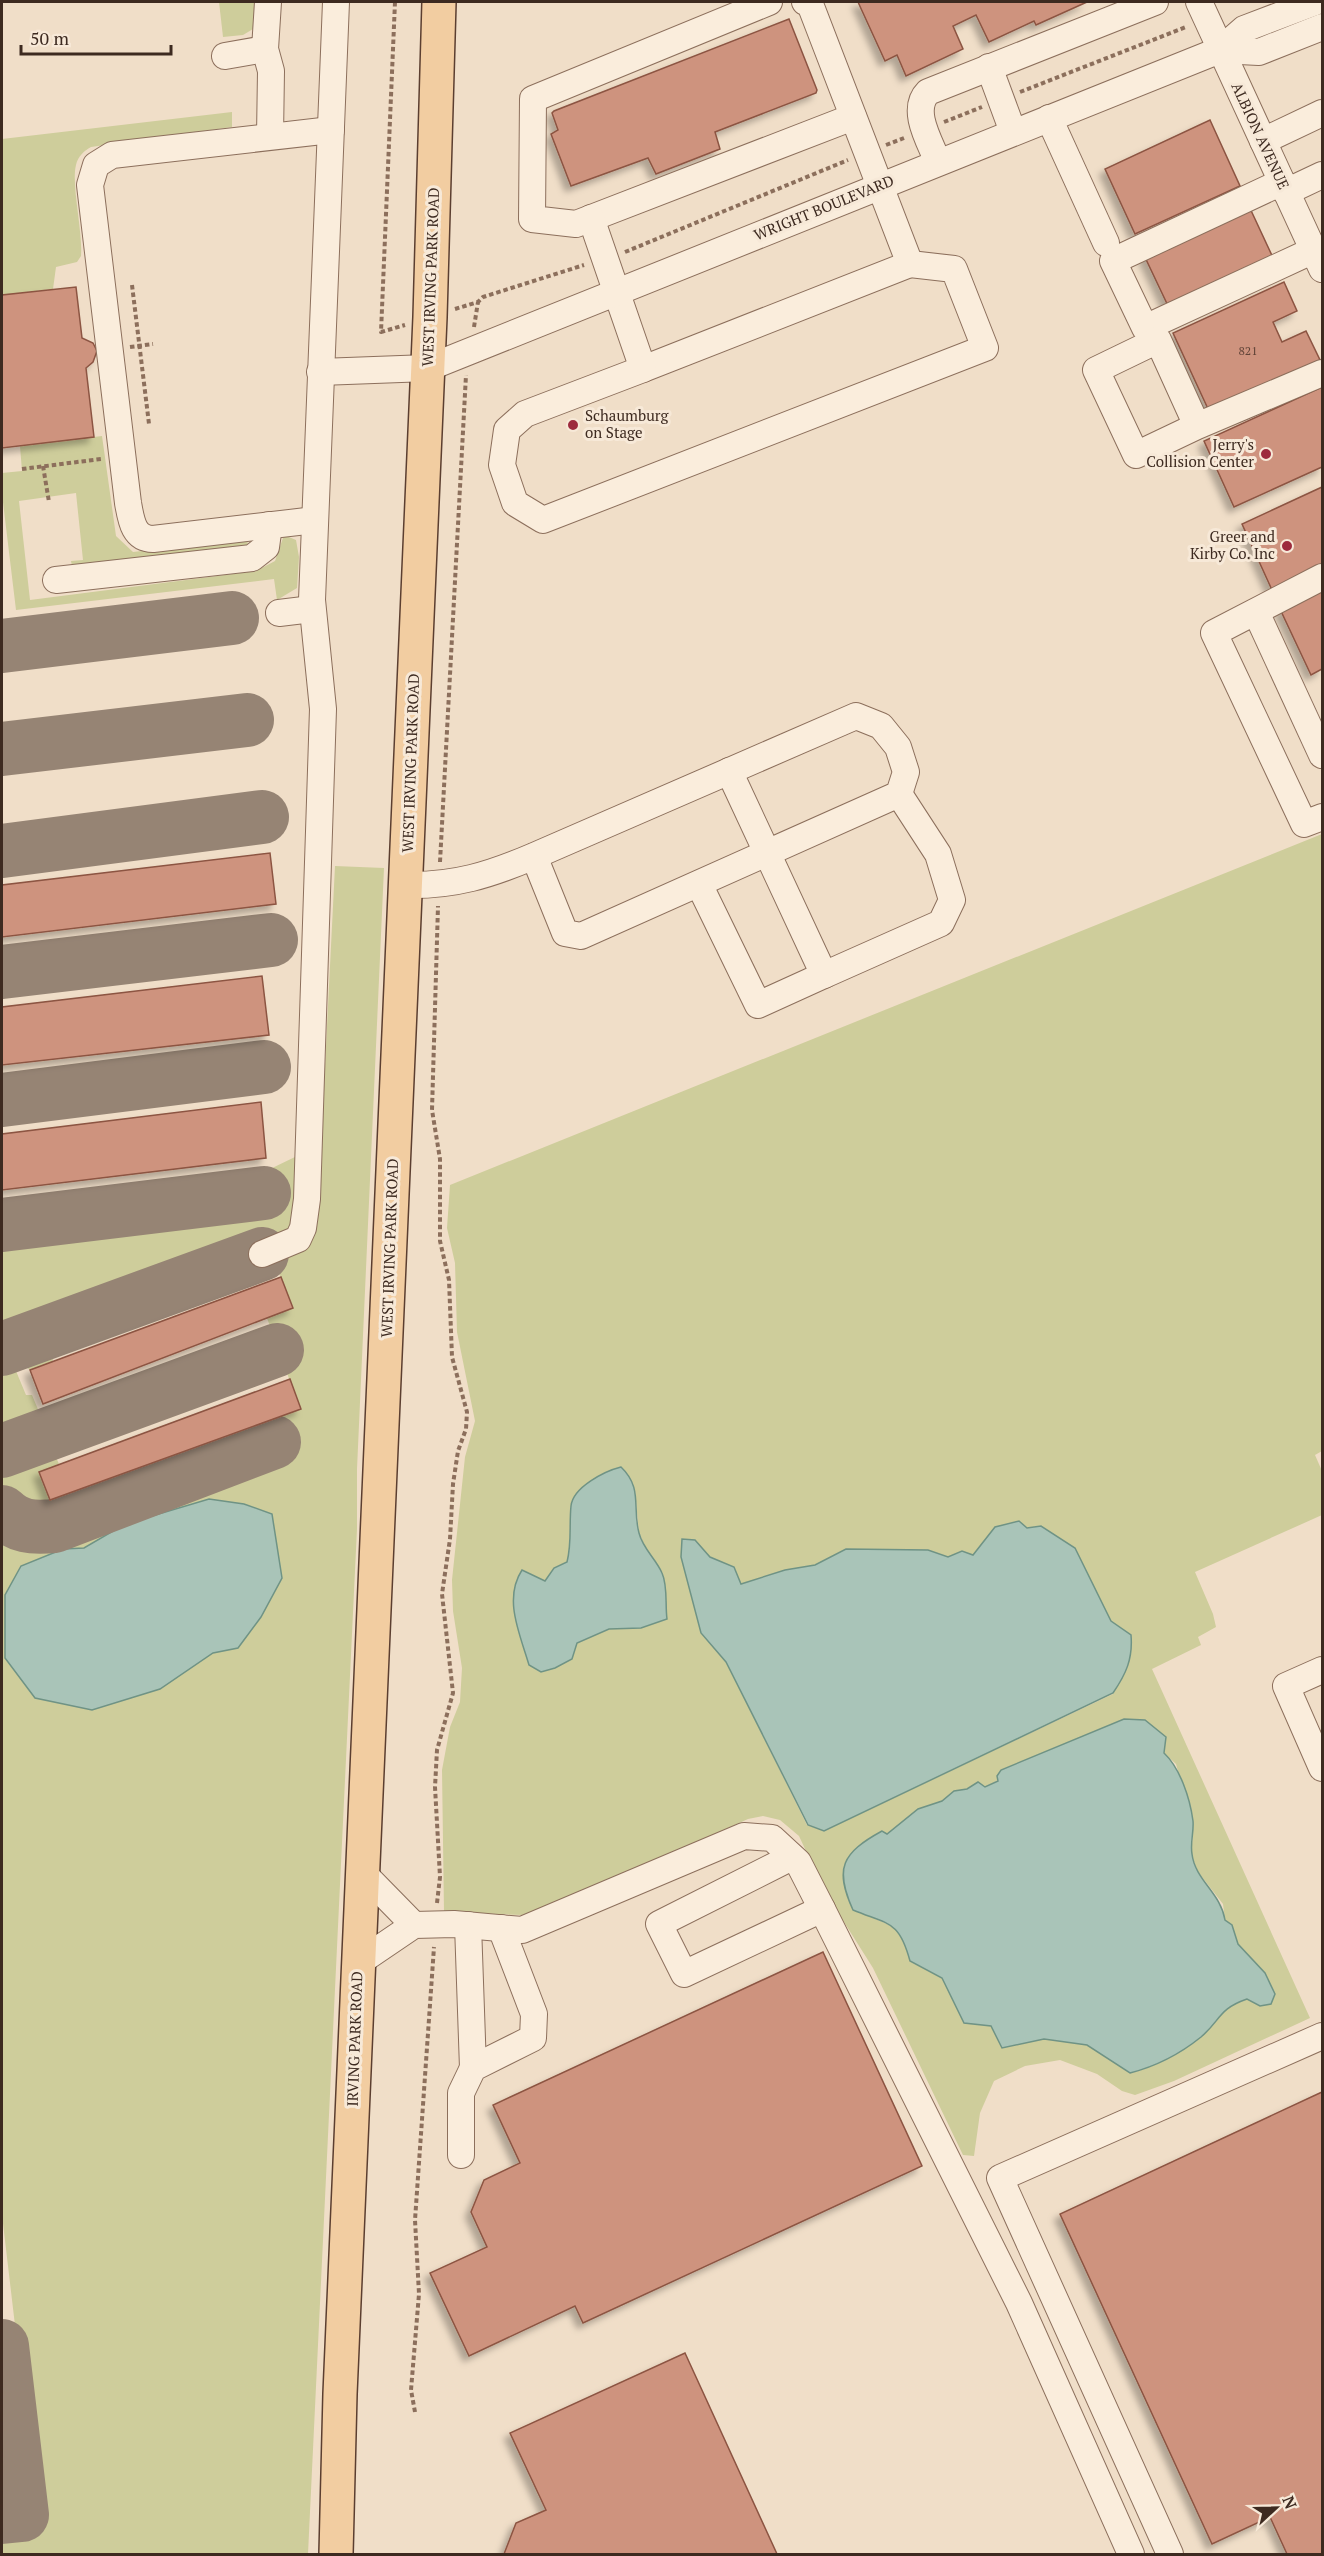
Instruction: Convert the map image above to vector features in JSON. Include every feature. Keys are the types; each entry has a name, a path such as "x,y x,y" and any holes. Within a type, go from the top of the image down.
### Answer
{"main road":[{"name":"WEST IRVING PARK ROAD","path":"378,1524 428,368 439,2"},
{"name":"IRVING PARK ROAD","path":"336,2554 358,1963 378,1524"}],"street":[{"path":"268,2 265,49 271,71 270,136"},
{"path":"262,1254 298,1239 303,1228 307,1198 323,709 312,609 336,2"},
{"path":"769,2 533,99 532,219 576,224 853,117"},
{"path":"805,2 810,4 910,264"},
{"path":"938,162 920,112 921,99 928,92 1155,2"},
{"name":"ALBION AVENUE","path":"1199,2 1318,260"},
{"name":"WRIGHT BOULEVARD","path":"320,372 428,368 1220,50 1244,28 1315,2"},
{"name":"WRIGHT BOULEVARD","path":"1220,50 1259,52 1323,27"},
{"path":"225,56 265,49"},
{"path":"989,68 1013,132"},
{"path":"1263,141 1323,113"},
{"path":"1049,118 1106,243"},
{"path":"315,520 153,539 143,538 132,524 90,188 96,165 110,155 331,130"},
{"path":"1318,260 1145,328 1113,261 1284,187 1323,175"},
{"path":"591,218 643,369"},
{"path":"910,264 954,269 985,348 543,520 515,503 502,465 507,430 525,414 910,264"},
{"path":"1197,426 1158,340 1096,369 1136,455 1197,426 1323,373"},
{"path":"56,580 252,558 266,547 269,525"},
{"path":"1323,577 1214,633 1304,824 1323,818"},
{"path":"279,613 312,609"},
{"path":"1256,612 1323,755"},
{"path":"406,885 439,886 502,870 534,856 729,771 856,716 881,726 898,747 906,772 899,794 581,936 565,933 534,856"},
{"path":"729,771 824,975"},
{"path":"699,884 758,1005 941,923 952,900 938,854 899,794"},
{"path":"1323,1670 1286,1686 1323,1767"},
{"path":"358,1963 425,1925 468,1925 522,1930 744,1836 772,1838 798,1862 822,1909 1019,2303 1131,2554"},
{"path":"792,1857 659,1924 684,1974 822,1909"},
{"path":"363,1873 425,1925"},
{"path":"461,2155 461,2093 473,2068 468,1925"},
{"path":"473,2068 533,2038 534,2014 501,1928"},
{"path":"1170,2554 1000,2178 1323,2037"}],"path":[{"path":"381,332 395,2"},
{"path":"132,285 149,424"},
{"path":"138,346 153,344"},
{"path":"415,2412 411,2390 419,2294 415,2220 425,1925 440,1877 435,1787 437,1750 453,1693 442,1594 450,1539 453,1484 458,1451 466,1429 466,1412 452,1357 449,1280 440,1241 440,1160 432,1110 439,886 464,389"},
{"path":"22,469 108,458"},
{"path":"43,466 49,502"}],"shaded area":[{"path":"219,2 262,2 253,29 243,35 223,37"},
{"path":"232,112 232,127 91,147 86,150 78,159 75,173 81,256 77,262 56,267 53,289 2,295 2,139"},
{"path":"102,436 116,536 133,552 237,540 247,540 248,545 244,548 72,566 71,561 83,560 76,493 19,501 30,600 256,571 275,561 284,535 296,540 299,557 297,588 277,600 274,579 16,610 2,494 2,473 22,471 20,446"},
{"path":"1322,834 1322,1451 1315,1455 1322,1471 1322,1515 1195,1572 1213,1614 1216,1627 1198,1637 1201,1645 1152,1669 1310,2018 1174,2081 1135,2095 1122,2091 1097,2074 1060,2060 1025,2066 994,2081 980,2113 974,2156 963,2155 873,1968 825,1892 799,1836 780,1820 763,1816 748,1819 548,1910 522,1915 444,1912 442,1770 450,1727 460,1702 462,1668 453,1611 452,1580 465,1457 475,1421 457,1332 455,1263 447,1228 450,1185","holes":["621,1468 635,1490 639,1533 650,1558 662,1572 667,1619 641,1628 609,1629 577,1643 522,1570 545,1582 554,1568 567,1562 571,1506 577,1492 591,1481","995,1527 1027,1528 1075,1548 1111,1621 1131,1635 1113,1694 824,1831 807,1825 726,1662 701,1633 703,1554 734,1567 741,1584 785,1570 815,1565 846,1549 928,1550 948,1557 962,1551 973,1555","1164,1753 1176,1764 1193,1834 1191,1854 1198,1872 1223,1904 1225,1920 1232,1925 1238,1944 1265,1973 1275,1994 1270,2004 1260,2006 1247,1999 1238,2003 1225,2011 1208,2031 1185,2049 1168,2059 1131,2073 1087,2045 1044,2039 1002,2048 991,2026 964,2023 942,1978 910,1961 900,1934 875,1919 887,1834 918,1809 942,1801 954,1791 967,1789 978,1782 985,1787 998,1780"]},
{"path":"335,866 384,868 357,1469 357,1529 308,2554 2,2554 2,2534 39,2529 2,2215 2,1534 30,1542 125,1524 291,1451 280,1417 300,1409 267,1318 293,1308 273,1258 294,1251 305,1244 317,1227"},
{"path":"297,1156 298,1201 290,1229 2,1338 2,1244 272,1212 266,1171"},
{"path":"35,1346 48,1350 52,1354 53,1362 30,1370 26,1367 16,1371 26,1395 32,1395 42,1419 30,1432 13,1436 2,1432 2,1361"},
{"path":"51,1446 59,1464 39,1473 50,1500 58,1497 63,1509 49,1515 26,1517 11,1506 6,1497 2,1470 18,1458"},
{"path":"621,1467 628,1475 635,1490 637,1524 641,1539 664,1578 667,1619 641,1628 609,1629 577,1643 572,1659 541,1672 529,1665 518,1629 513,1605 516,1581 522,1570 545,1581 554,1568 567,1562 573,1499 583,1486"},
{"path":"209,1499 244,1504 272,1514 282,1578 261,1617 238,1648 213,1653 160,1689 92,1710 35,1698 5,1658 5,1595 21,1566 63,1549 84,1548 125,1524"},
{"path":"1019,1521 1027,1528 1041,1526 1075,1548 1111,1621 1131,1635 1128,1666 1113,1693 824,1831 808,1825 726,1662 701,1633 681,1557 682,1539 695,1540 710,1557 734,1567 741,1584 785,1570 815,1565 846,1549 928,1550 948,1557 962,1551 973,1555 995,1527"},
{"path":"1124,1719 1145,1720 1166,1737 1164,1753 1179,1775 1192,1812 1194,1863 1219,1902 1225,1920 1232,1925 1238,1944 1265,1973 1275,1994 1271,2004 1260,2006 1247,1999 1230,2007 1208,2031 1185,2049 1159,2063 1130,2073 1087,2045 1044,2039 1002,2048 991,2026 964,2023 942,1978 910,1961 902,1938 897,1931 884,1922 853,1910 847,1895 843,1872 845,1863 858,1847 882,1831 887,1834 918,1809 942,1801 954,1791 967,1789 978,1782 985,1787 998,1781 997,1776 1001,1770"}],"building":[{"path":"858,2 1087,2 1036,25 1034,21 989,42 976,15 953,26 963,49 906,76 897,55 885,61"},
{"path":"789,19 817,90 816,93 715,132 720,149 656,174 648,158 571,186 551,134 558,130 552,113 554,111"},
{"path":"1210,120 1240,186 1135,234 1105,169"},
{"path":"1248,204 1275,262 1170,310 1143,253"},
{"path":"1284,282 1297,311 1273,322 1282,342 1306,331 1320,360 1209,411 1173,333"},
{"path":"76,287 82,338 93,343 97,351 93,362 86,368 94,437 2,448 2,295"},
{"name":"Jerry's Collision Center","path":"1322,387 1322,467 1234,507 1204,441"},
{"name":"Greer and Kirby Co. Inc","path":"1322,487 1322,567 1272,590 1242,524"},
{"path":"1322,589 1322,669 1311,675 1280,609"},
{"path":"270,853 276,904 2,937 2,885"},
{"path":"262,976 269,1035 2,1065 2,1007"},
{"path":"261,1102 266,1158 2,1190 2,1134"},
{"path":"281,1277 293,1308 43,1404 30,1370"},
{"path":"290,1379 301,1409 50,1500 39,1472"},
{"path":"823,1952 922,2166 583,2323 575,2306 469,2356 430,2273 487,2247 471,2212 484,2180 520,2163 493,2105"},
{"path":"1322,2092 1322,2554 1287,2554 1270,2517 1212,2544 1060,2214"},
{"path":"685,2353 777,2554 504,2554 516,2523 546,2510 510,2433"}],"taxiway":[{"path":"2,646 232,618"},
{"path":"2,749 247,720"},
{"path":"2,851 262,817"},
{"path":"2,972 271,940"},
{"path":"2,1100 264,1067"},
{"path":"2,1225 264,1193"},
{"path":"2,1349 262,1254"},
{"path":"2,1451 277,1350"},
{"path":"2,1512 20,1524 39,1527 54,1526 274,1442"},
{"path":"2,2346 22,2515 2,2517"}],"place":[{"name":"Schaumburg on Stage","path":"573,425"},
{"name":"Jerry's Collision Center","path":"1266,454"},
{"name":"Greer and Kirby Co. Inc","path":"1287,546"}]}
